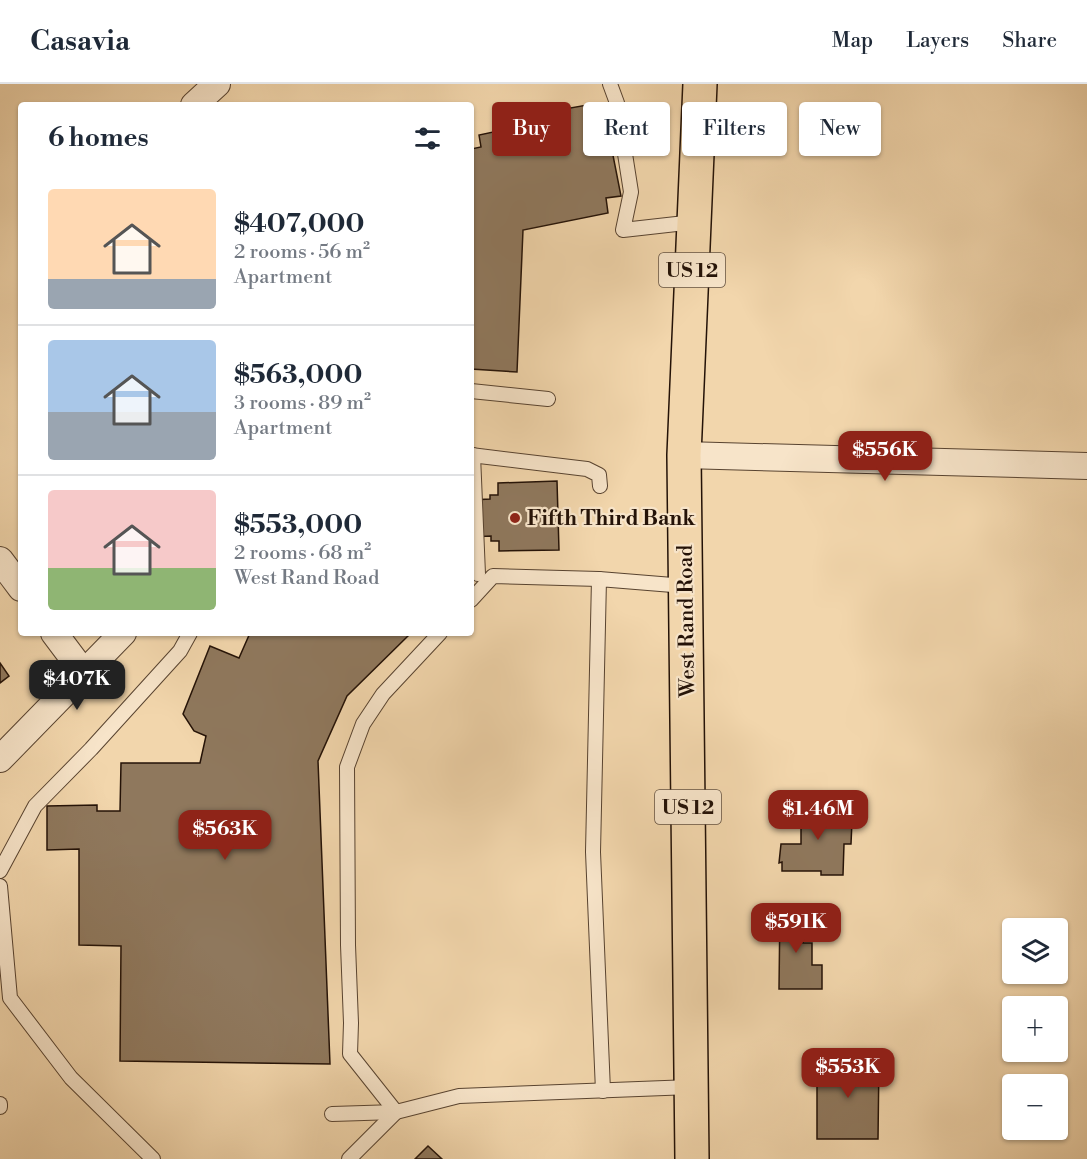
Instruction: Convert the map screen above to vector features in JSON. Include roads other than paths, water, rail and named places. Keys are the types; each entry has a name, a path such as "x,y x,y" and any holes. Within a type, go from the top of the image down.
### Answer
{"main road":[{"name":"West Rand Road","path":"692,1159 684,455 700,84"}],"street":[{"path":"197,102 217,84"},
{"path":"684,455 1087,466"},
{"path":"0,560 18,584"},
{"path":"56,636 84,673"},
{"path":"0,759 120,636"}],"lane":[{"path":"609,84 617,103 631,192 623,230 694,222"},
{"path":"474,391 548,399"},
{"path":"474,455 587,469 599,476 600,486"},
{"path":"474,573 493,576 599,579 686,586"},
{"path":"474,597 493,576"},
{"path":"599,579 593,852 603,1091"},
{"path":"0,871 34,806 91,749 180,651 188,636"},
{"path":"396,1112 350,1054 346,767 363,724 383,694 437,636"},
{"path":"0,886 10,998 71,1078 153,1159"},
{"path":"332,1114 396,1112 459,1096 692,1087"},
{"path":"349,1159 396,1112"}],"place":[{"name":"Fifth Third Bank","path":"515,518"}]}
